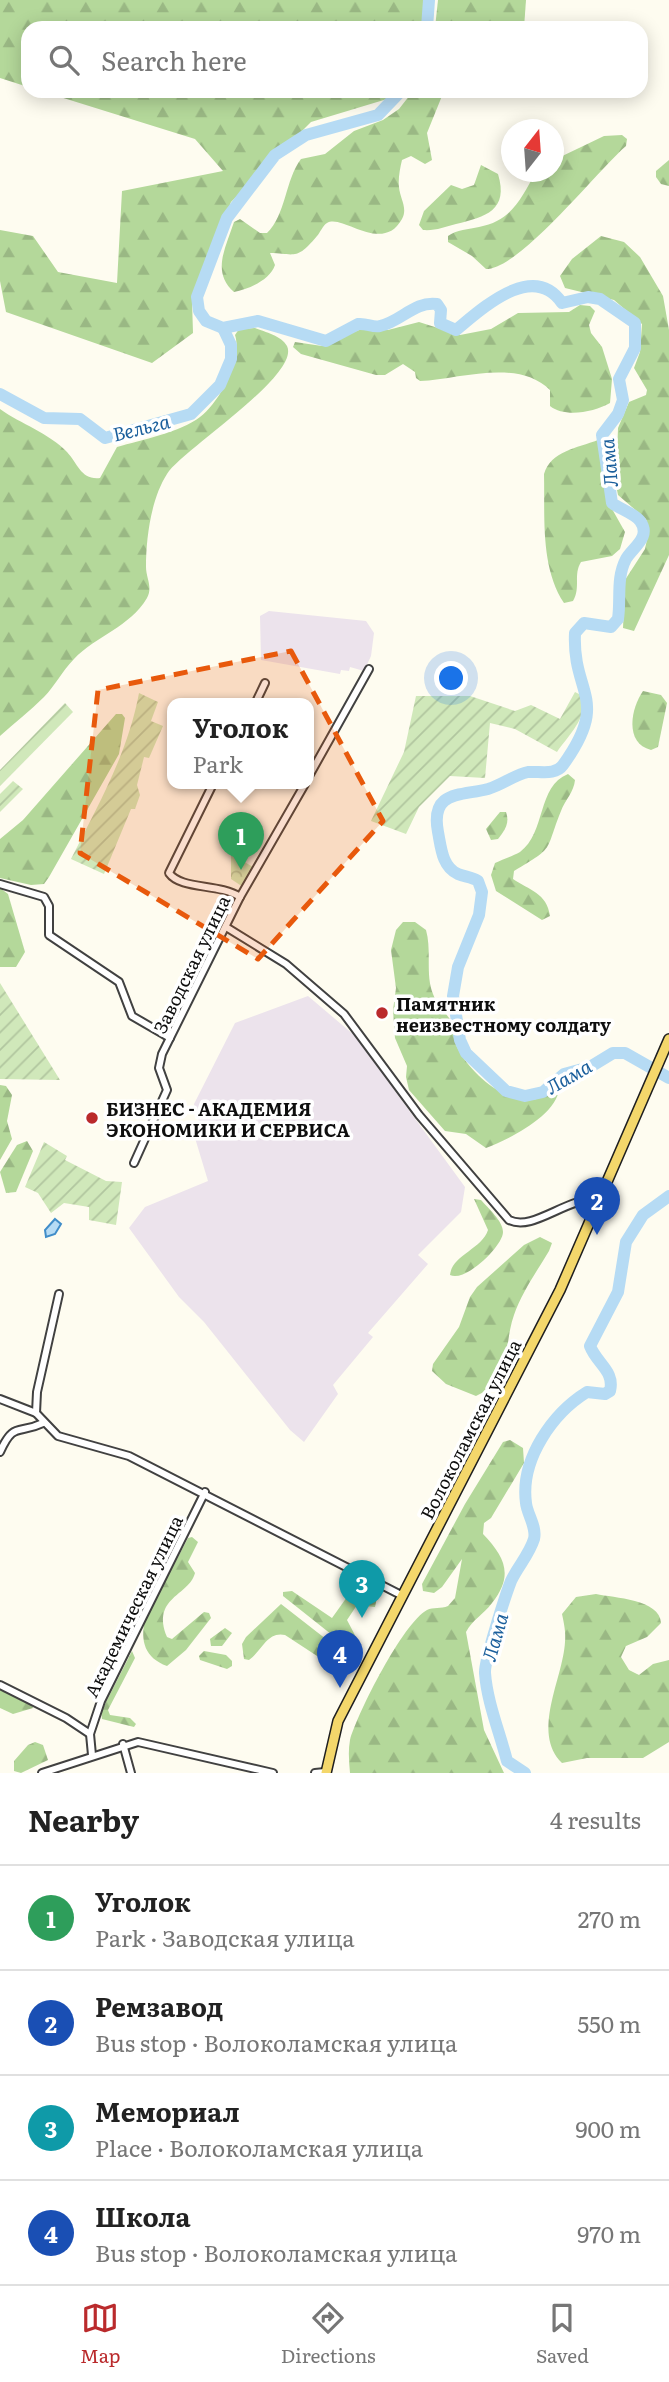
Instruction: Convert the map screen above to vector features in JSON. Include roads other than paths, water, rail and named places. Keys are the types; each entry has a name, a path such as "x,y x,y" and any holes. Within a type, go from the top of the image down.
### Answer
{"main road":[{"name":"Волоколамская улица","path":"326,1772 338,1721 560,1290 669,1039"}],"street":[{"path":"314,767 369,669"},
{"path":"258,698 265,683"},
{"path":"211,789 169,873 183,883 227,888 240,897"},
{"name":"Заводская улица","path":"134,1163 167,1090 159,1062 240,897 302,789"},
{"path":"0,884 44,897 50,906 49,935 57,944 119,982 132,1016 170,1038"},
{"path":"226,927 286,964 344,1014 419,1115 509,1220 525,1224 578,1200 601,1199"},
{"path":"36,1413 37,1392 59,1294"},
{"path":"0,1399 36,1413 58,1436 130,1456 205,1492 401,1595"},
{"path":"0,1452 8,1433 43,1423"},
{"name":"Академическая улица","path":"92,1755 90,1734 101,1702 205,1492"},
{"path":"0,1685 66,1718 90,1734"},
{"path":"44,1773 123,1744 150,1743 273,1773"},
{"path":"123,1744 131,1773"},
{"path":"315,1773 326,1772"}],"water":[{"path":"55,1219 61,1224 55,1234 46,1237 45,1230"}],"waterway":[{"name":"Лама","path":"428,21 429,0"},
{"name":"Лама","path":"394,98 378,115 306,135 275,155 227,218 197,297 199,311 206,321 223,328 258,321 326,341 358,324 380,326 421,305 429,304 437,304 441,310 440,323 456,330 508,292 537,286 550,291 562,303 588,297 600,299 635,323 635,348 619,379 623,400 618,414 602,435 612,503 638,518 644,532 623,566 618,619 611,627 584,623 575,633 576,654 586,697 585,725 577,743 556,771 528,772 488,789 450,797 443,802 437,818 445,862 458,874 478,881 482,892 479,915 458,967 453,996 460,1040 466,1053 506,1091 525,1096 543,1092 564,1074 590,1067 613,1053 625,1053 669,1078"},
{"name":"Вельга","path":"0,394 44,418 80,419 105,438 191,414 220,385 231,359 231,345 223,328"},
{"name":"Лама","path":"525,1773 507,1761 491,1706 485,1673 491,1642 511,1581 534,1539 526,1503 528,1470 542,1439 562,1412 587,1392 605,1394 610,1391 608,1373 590,1346 618,1292 626,1242 643,1215 669,1196"}],"place":[{"name":"Уголок","path":"241,870"},
{"name":"Памятник неизвестному солдату","path":"382,1013"},
{"name":"БИЗНЕС - АКАДЕМИЯ ЭКОНОМИКИ И СЕРВИСА","path":"92,1118"},
{"name":"Ремзавод","path":"597,1235"},
{"name":"Мемориал","path":"362,1618"},
{"name":"Школа","path":"340,1688"}]}
